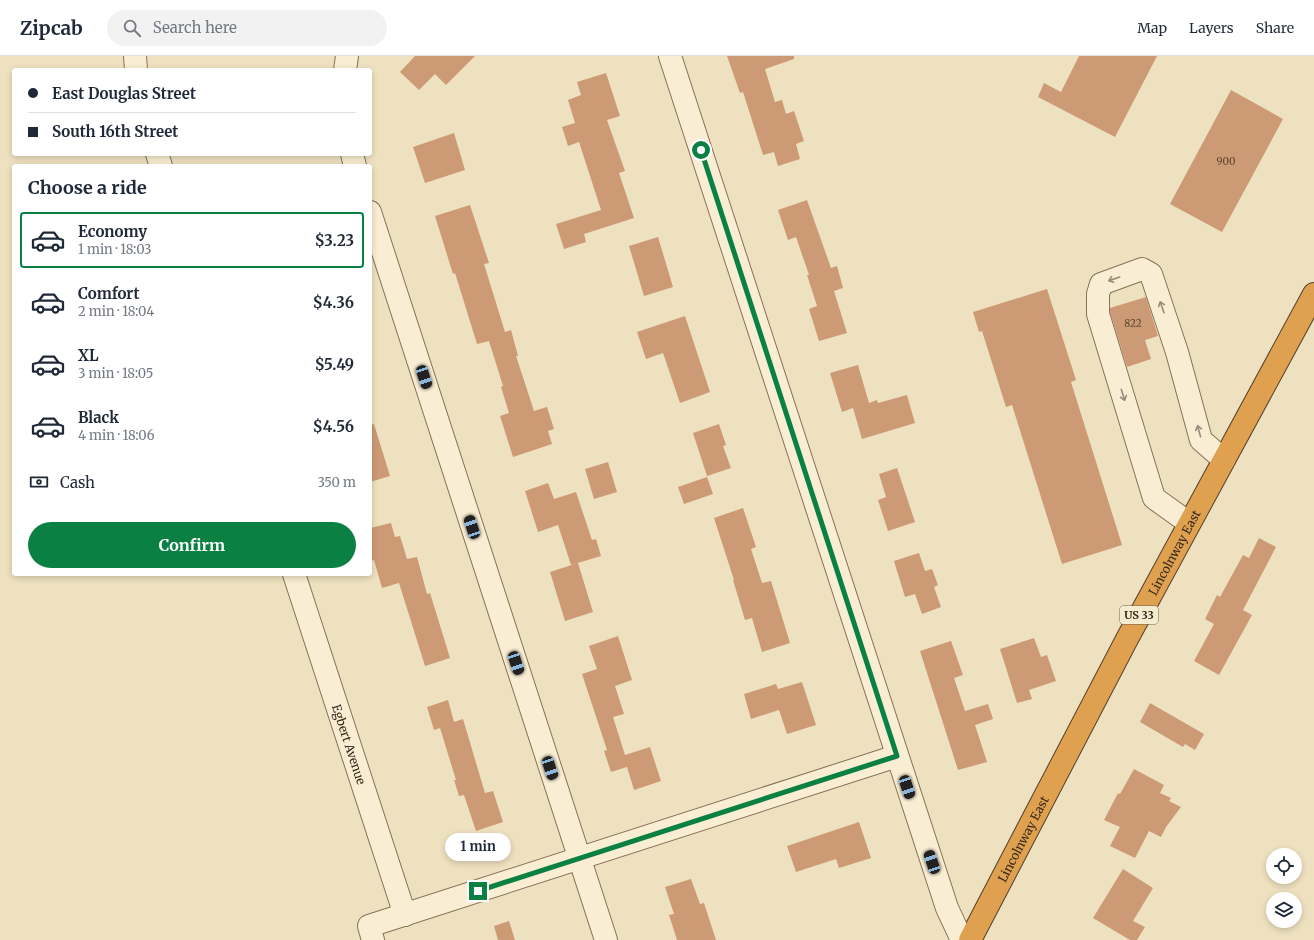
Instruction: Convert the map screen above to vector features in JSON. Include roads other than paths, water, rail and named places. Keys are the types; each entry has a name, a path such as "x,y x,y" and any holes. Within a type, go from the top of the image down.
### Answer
{"highway":[{"name":"Lincolnway East","path":"970,940 1126,639 1314,294"}],"street":[{"path":"135,56 136,68"},
{"path":"345,68 347,56"},
{"path":"670,56 947,908 962,940"},
{"path":"372,218 606,940"},
{"path":"1189,523 1154,498 1098,314 1098,294 1101,284 1142,269 1151,274 1177,352 1201,440 1224,460"},
{"name":"Egbert Avenue","path":"295,576 405,915"},
{"path":"371,933 405,915 897,756"}]}
